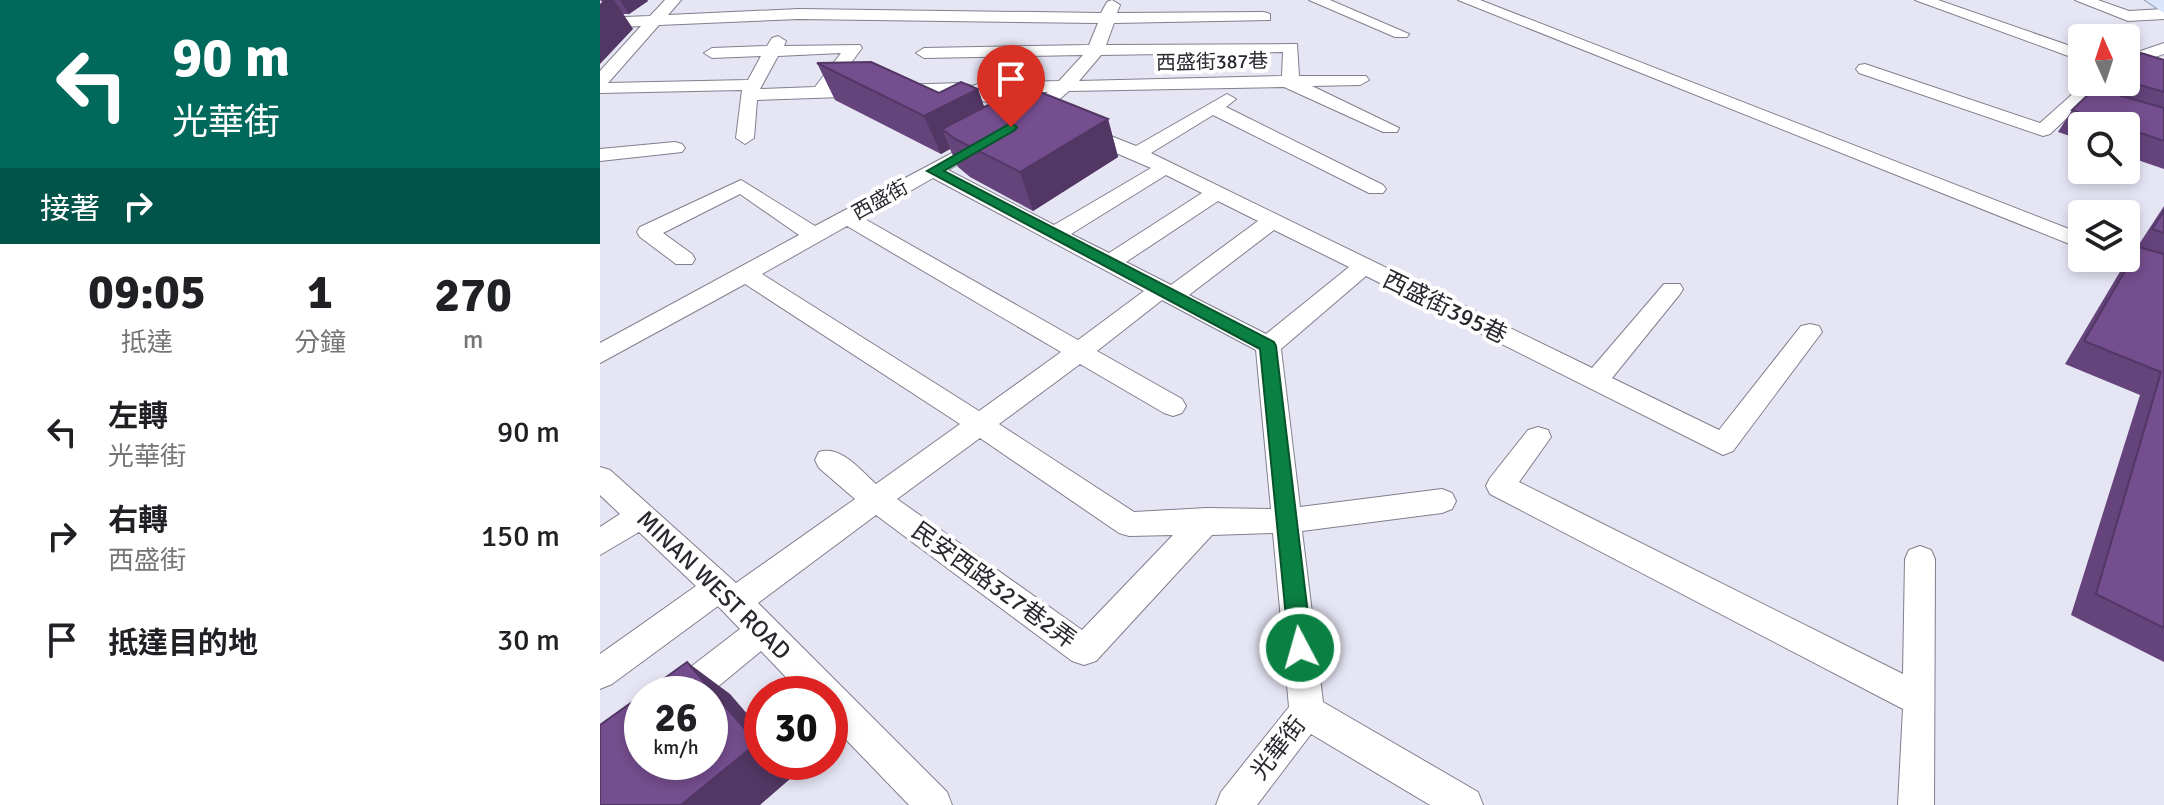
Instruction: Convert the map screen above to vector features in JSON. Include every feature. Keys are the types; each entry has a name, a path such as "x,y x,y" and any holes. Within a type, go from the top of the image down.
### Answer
{"main road":[{"path":"2154,0 2164,7"}],"street":[{"path":"600,81 673,0"},
{"path":"745,138 751,90 770,52 811,0"},
{"path":"925,53 962,0"},
{"name":"西盛街","path":"600,354 1036,113 1095,52 1114,0"},
{"path":"1317,0 1401,34"},
{"path":"1466,0 2068,236"},
{"path":"1923,0 2068,51"},
{"path":"2083,0 2128,16 2164,14"},
{"path":"600,23 799,14 925,53 1291,47 1290,83 1390,128"},
{"path":"600,88 820,93 925,53 1106,18 1264,17"},
{"path":"712,53 854,48 820,93"},
{"path":"2140,57 2164,48"},
{"name":"西盛街387巷","path":"925,53 961,88 1360,80"},
{"path":"1865,69 2043,130 2081,96"},
{"path":"1137,153 1252,84"},
{"name":"西盛街395巷","path":"961,88 1036,113 1137,153 1723,444 1810,332"},
{"path":"1213,108 1376,189"},
{"path":"600,155 675,148"},
{"path":"1055,234 1166,167"},
{"path":"934,171 1268,346 1363,267"},
{"path":"684,259 648,232 741,186 815,236"},
{"path":"1109,263 1217,193"},
{"path":"848,218 1173,406"},
{"path":"600,673 875,499 1079,352 1272,221"},
{"path":"2140,265 2164,274"},
{"path":"745,274 1129,524 1207,520 1287,521 1442,501"},
{"path":"1595,381 1672,289"},
{"name":"光華街","path":"1234,805 1307,712 1268,346"},
{"path":"1538,437 1500,486 1920,700"},
{"path":"829,460 875,499"},
{"name":"MINAN WEST ROAD","path":"600,478 727,594 808,676"},
{"name":"民安西路327巷2弄","path":"875,499 1084,650 1207,520"},
{"path":"600,542 641,516"},
{"path":"1916,805 1920,559"},
{"path":"706,676 763,630"},
{"path":"1307,712 1456,803"},
{"path":"848,717 934,805"}],"building":[{"path":"2140,54 2164,60 2164,92 2140,85"},
{"path":"871,62 939,93 961,82 978,89 924,116 817,63"},
{"path":"1030,88 1108,119 1020,172 955,139 942,129 1000,99"},
{"path":"2087,96 2122,96 2164,108 2164,141 2140,133 2140,112 2072,110"},
{"path":"2164,211 2164,233 2152,229"},
{"path":"2140,247 2164,254 2164,628 2096,594 2161,372 2084,341 2124,272 2140,272"},
{"path":"687,662 699,676 668,676"},
{"path":"624,708 624,780 712,780 681,805 600,805 600,725"},
{"path":"728,709 744,728 744,754 728,767"}],"route":[{"path":"1011,127 934,171 1268,346 1300,648"}]}
